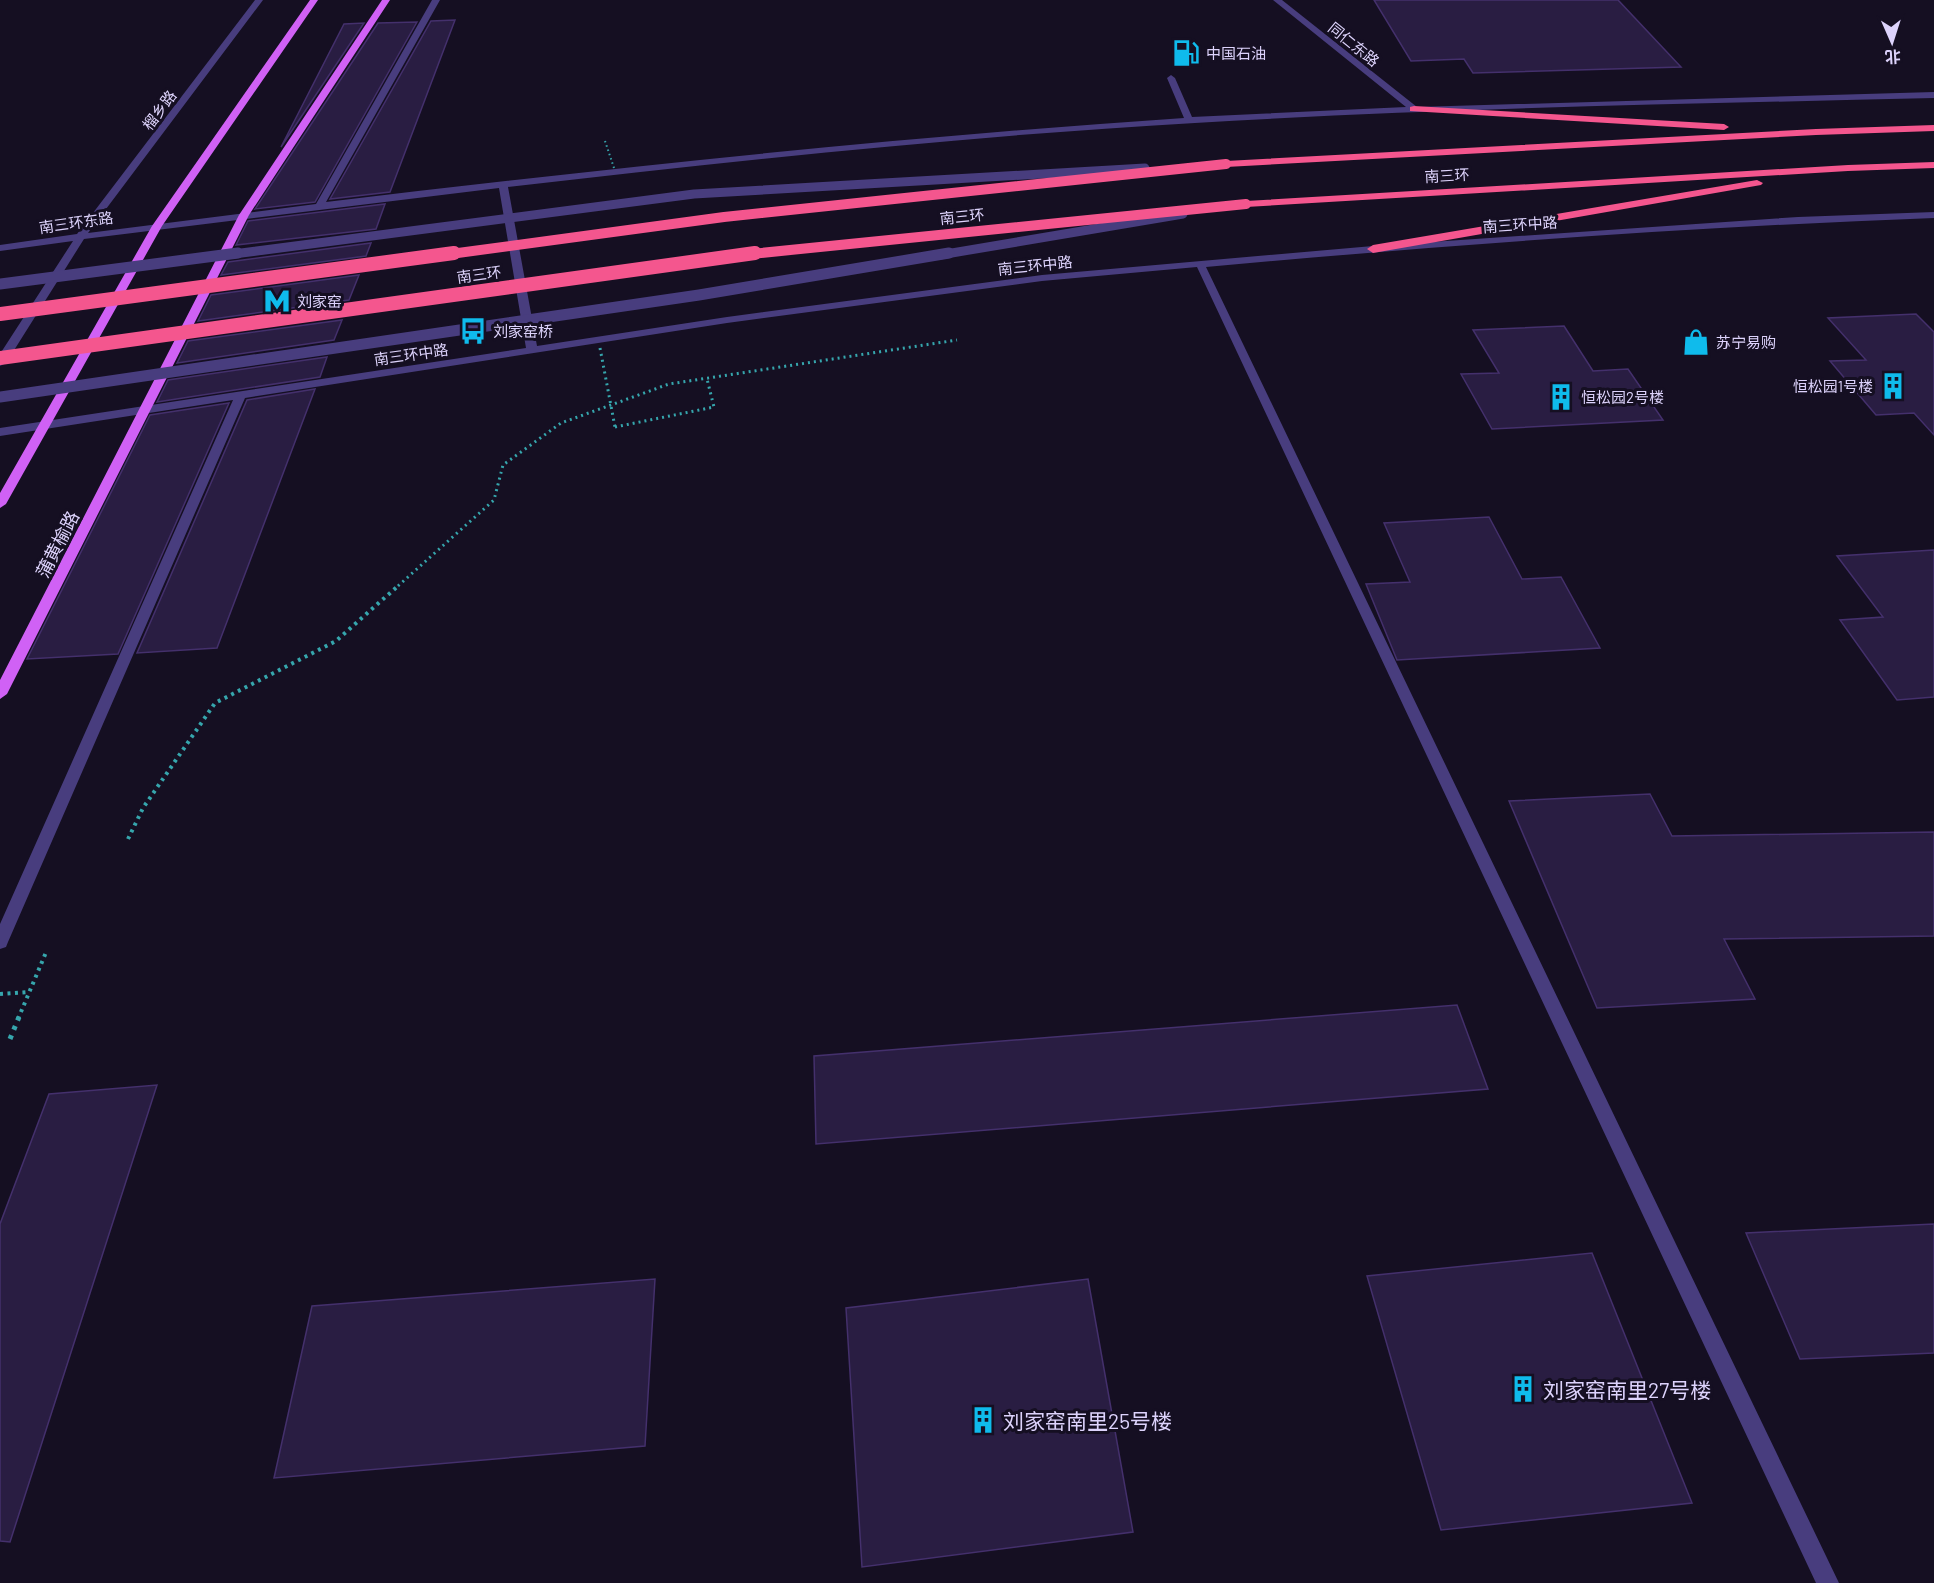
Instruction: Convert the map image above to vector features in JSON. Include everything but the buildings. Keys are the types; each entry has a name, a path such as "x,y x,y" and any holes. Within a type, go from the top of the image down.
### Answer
{"highway":[{"path":"1414,109 1816,132"},
{"name":"南三环","path":"0,314 724,217 1226,164 1816,132 1934,128"},
{"name":"南三环","path":"0,358 727,256 1246,204 1848,168 1934,165"},
{"path":"1373,249 1848,168"}],"main road":[{"path":"0,504 157,226 314,0"},
{"path":"244,215 386,0"},
{"name":"蒲黄榆路","path":"0,694 244,215"}],"street":[{"name":"榴乡路","path":"0,363 81,236 259,0"},
{"path":"320,205 436,0"},
{"name":"同仁东路","path":"1277,0 1414,109"},
{"path":"1170,78 1189,120"},
{"path":"244,215 503,184 879,146 1189,120 1414,109 1934,95"},
{"path":"0,284 694,195 1226,164"},
{"path":"503,184 532,351"},
{"name":"南三环中路","path":"0,397 699,295 1246,204"},
{"name":"南三环东路","path":"0,248 244,215"},
{"name":"南三环中路","path":"46,425 727,320 1042,278 1201,266 1373,249 1798,220 1934,215"},
{"path":"1201,266 1828,1583"},
{"path":"0,942 241,394"},
{"path":"0,432 46,425"}],"path":[{"path":"128,839 143,808 215,703 336,641 494,500 503,465 561,423 669,384 957,340"},
{"path":"615,427 714,407 707,379"},
{"path":"10,1039 47,950"},
{"path":"0,994 30,992"}],"place":[{"name":"中国石油","path":"1186,53"},
{"name":"刘家窑","path":"277,301"},
{"name":"刘家窑桥","path":"473,331"},
{"name":"苏宁易购","path":"1696,342"},
{"name":"恒松园1号楼","path":"1893,386"},
{"name":"恒松园2号楼","path":"1561,397"},
{"name":"刘家窑南里27号楼","path":"1523,1389"},
{"name":"刘家窑南里25号楼","path":"983,1420"}]}
